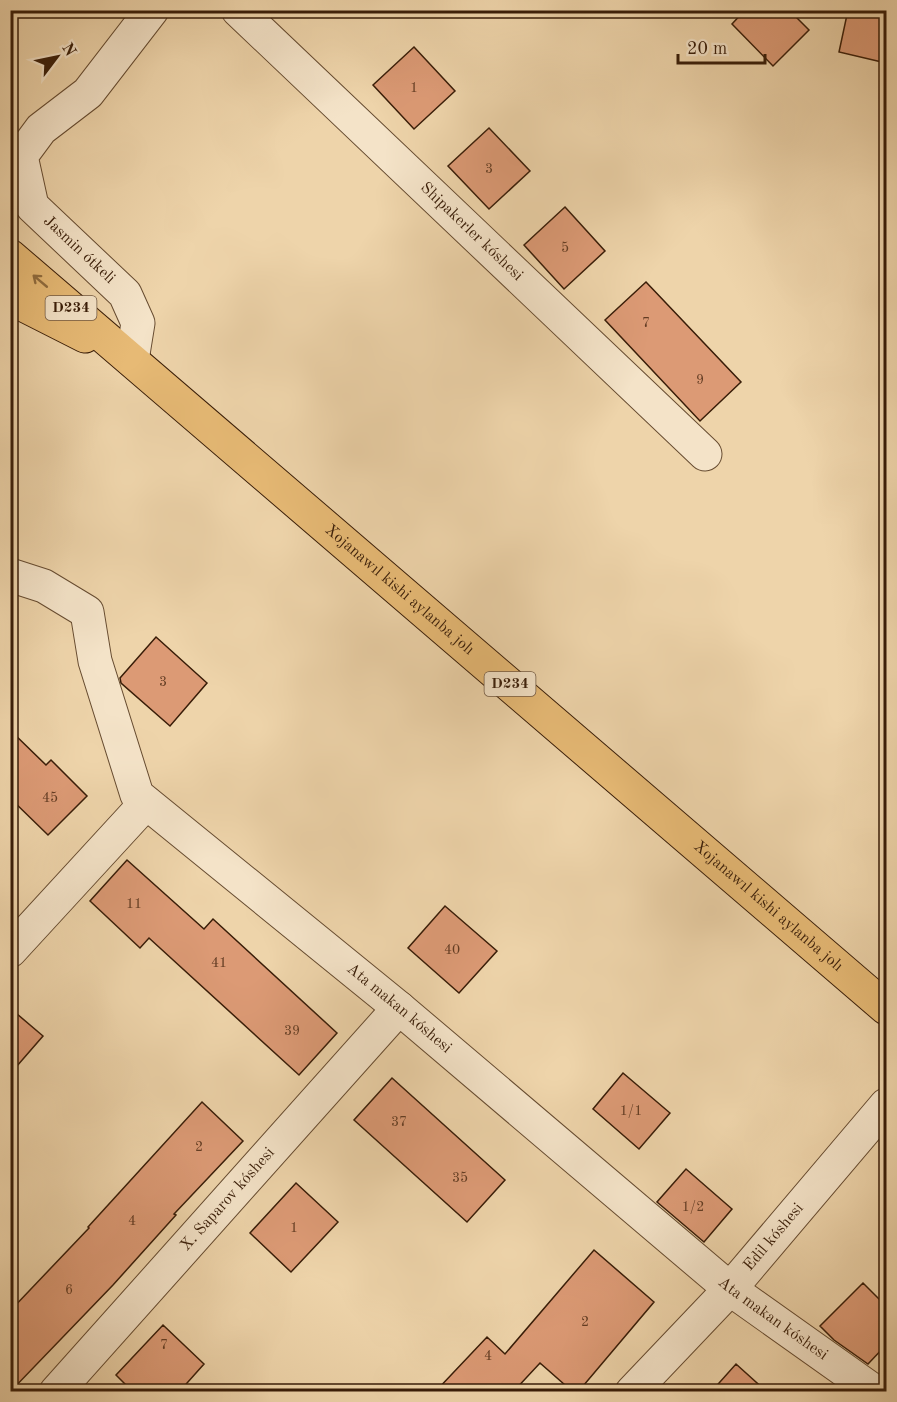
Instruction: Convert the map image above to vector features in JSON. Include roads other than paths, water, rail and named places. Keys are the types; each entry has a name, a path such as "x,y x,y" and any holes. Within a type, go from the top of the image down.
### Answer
{"main road":[{"name":"Xojanawıl kishi aylanba jolı","path":"10,256 886,1008"},
{"name":"Xojanawıl kishi aylanba jolı","path":"10,298 132,360"}],"street":[{"name":"Jasmin ótkeli","path":"132,360 138,323 125,294 32,206 21,156 41,129 88,93 152,10"},
{"name":"Shipakerler kóshesi","path":"238,10 705,454"},
{"name":"Ata makan kóshesi","path":"10,574 44,586 87,612 98,672 137,795 399,1008 730,1289 875,1392"},
{"path":"10,951 146,803"},
{"name":"X. Saparov kóshesi","path":"56,1392 399,1008"},
{"name":"Edil kóshesi","path":"632,1392 730,1289 886,1105"}]}
